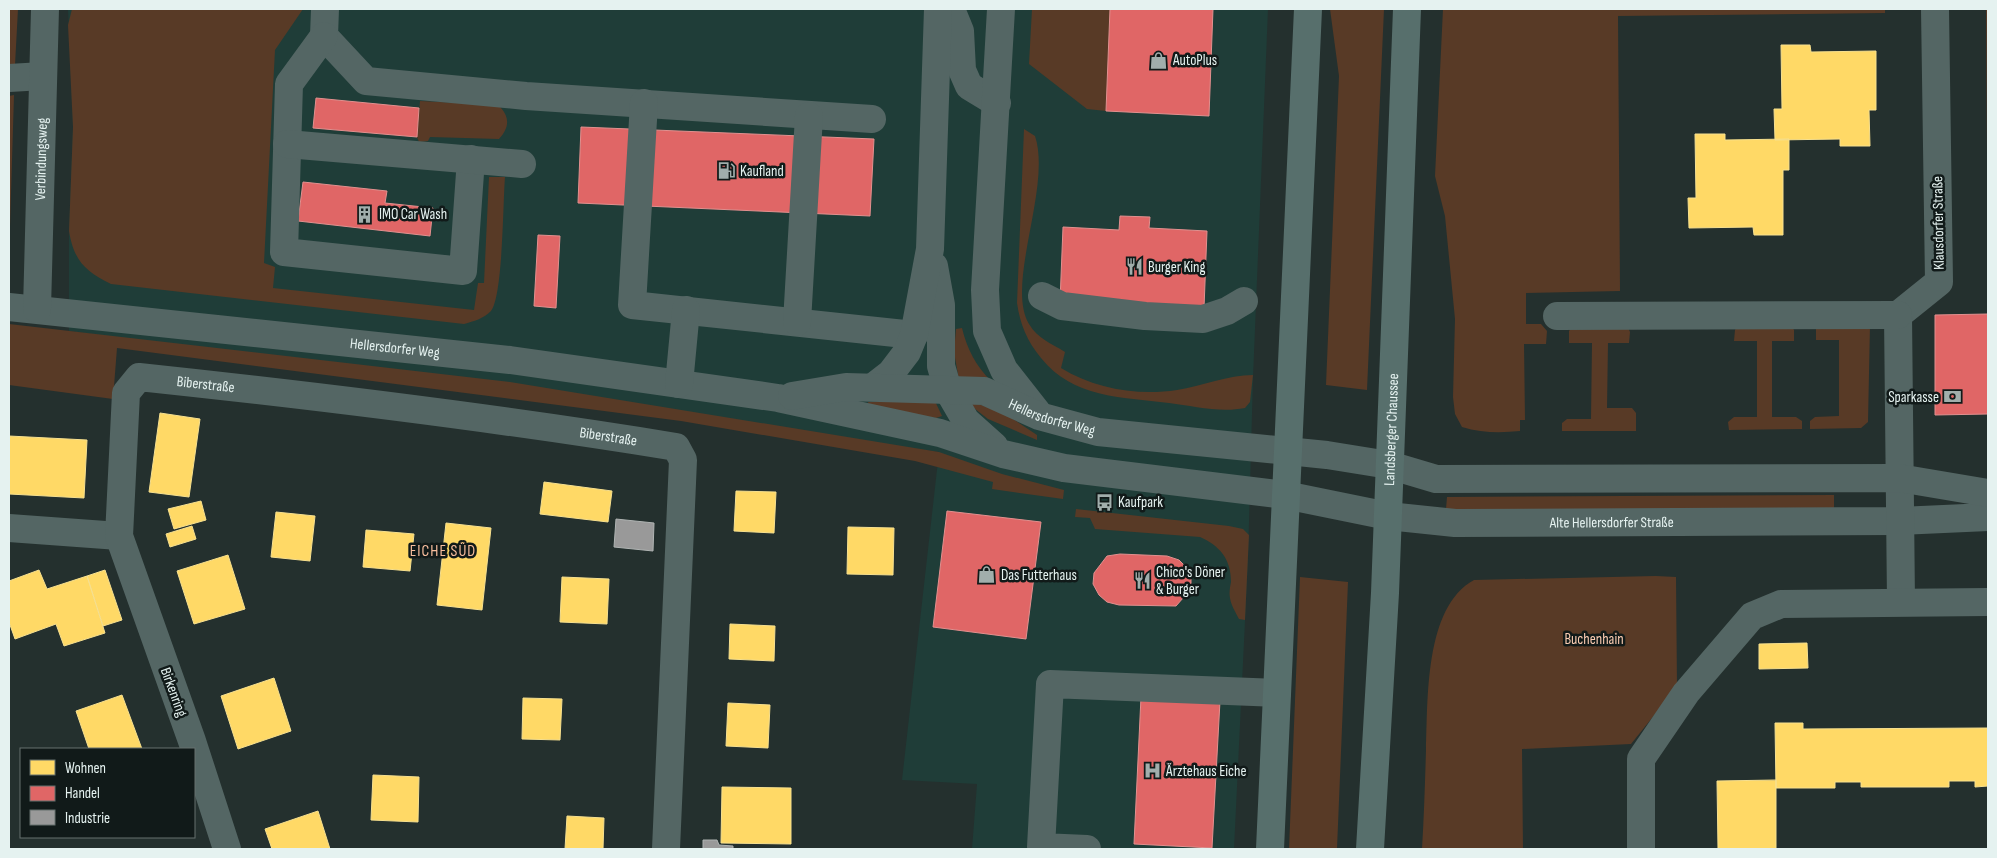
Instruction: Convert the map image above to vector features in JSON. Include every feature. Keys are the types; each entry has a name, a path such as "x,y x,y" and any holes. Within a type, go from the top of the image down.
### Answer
{"main road":[{"path":"1270,849 1308,9"},
{"name":"Landsberger Chaussee","path":"1370,849 1388,516 1408,9"}],"street":[{"name":"Verbindungsweg","path":"37,309 45,9"},
{"path":"325,9 324,36 289,84 284,252 464,271 471,159"},
{"path":"873,387 891,372 907,352 914,335 930,249 938,9"},
{"path":"951,9 960,31 962,70 969,86 997,103"},
{"path":"1001,9 997,103 991,156 985,281 987,331 1004,370 1039,416"},
{"name":"Klausdorfer Straße","path":"1898,315 1939,282 1934,9"},
{"path":"324,36 366,81 526,96 872,119"},
{"path":"9,78 43,76"},
{"path":"644,104 632,305 914,335"},
{"path":"797,322 809,116"},
{"path":"287,144 522,164"},
{"path":"930,249 941,305 941,366 948,390 966,421 1003,454"},
{"path":"1042,296 1062,306 1145,316 1203,319 1227,311 1244,301"},
{"name":"Hellersdorfer Weg","path":"9,307 510,360 778,398 940,433 1003,454 1064,468 1285,495 1326,503"},
{"path":"679,384 686,310"},
{"path":"1557,316 1898,315 1901,602"},
{"name":"Birkenring","path":"139,377 126,393 119,536 194,748"},
{"name":"Biberstraße","path":"139,377 251,389 561,428 676,447 683,460 666,849"},
{"name":"Hellersdorfer Weg","path":"778,398 846,388 873,387 984,391 1039,416 1098,432 1288,449 1389,465"},
{"path":"1389,465 1436,479 1899,478 1988,493"},
{"name":"Alte Hellersdorfer Straße","path":"1326,503 1388,516 1455,523 1899,522 1988,517"},
{"path":"9,528 119,536"},
{"path":"1641,849 1641,759 1686,694 1752,616 1781,604 1988,602"},
{"path":"1087,849 1041,847 1050,684 1277,692"},
{"name":"Birkenring","path":"195,750 227,849"}],"shaded area":[{"path":"68,9 1268,9 1253,378 1248,559 1234,849 972,849 977,784 902,780 939,452 69,331 69,231 73,127"}],"green space":[{"path":"9,9 18,9 15,65 9,65"},
{"path":"72,9 303,9 275,50 264,263 275,267 273,288 474,310 478,283 484,283 489,177 505,177 500,268 495,302 491,311 482,318 464,324 111,284 94,274 78,258 69,231 73,127 68,25"},
{"path":"1032,9 1110,9 1106,111 1087,109 1029,64"},
{"path":"1330,9 1384,9 1367,390 1326,385 1339,76"},
{"path":"1443,9 1885,9 1885,13 1618,16 1620,291 1526,293 1526,324 1541,324 1547,331 1546,344 1524,344 1525,420 1520,420 1520,431 1498,432 1462,427 1455,414 1453,397 1455,319 1445,216 1435,176"},
{"path":"1986,9 1988,9 1988,155 1987,154"},
{"path":"14,95 9,260 9,96"},
{"path":"420,101 498,105 505,113 507,126 499,139 430,137 428,141 419,142 417,137"},
{"path":"1024,129 1035,136 1039,157 1038,181 1022,285 1023,307 1029,324 1036,333 1065,352 1061,368 1102,386 1147,392 1177,390 1244,375 1253,375 1250,402 1245,408 1226,410 1116,397 1099,393 1068,381 1041,358 1025,332 1017,303"},
{"path":"1626,323 1630,332 1629,343 1608,343 1607,408 1632,408 1636,413 1636,431 1562,431 1562,423 1567,419 1591,419 1592,343 1569,343 1569,331 1574,324"},
{"path":"1739,323 1789,323 1794,330 1794,341 1772,341 1772,417 1796,417 1802,421 1802,429 1729,430 1728,422 1734,417 1757,417 1757,341 1734,341 1735,330"},
{"path":"9,324 510,382 939,452 1002,474 1064,490 1063,499 992,489 993,482 915,461 681,421 117,348 113,399 9,385"},
{"path":"1870,325 1868,422 1861,428 1810,429 1810,421 1815,417 1839,416 1839,340 1816,340 1816,328"},
{"path":"962,328 973,357 991,381 959,380 954,352 956,329"},
{"path":"934,399 942,416 936,418 869,406 868,402"},
{"path":"974,402 1007,415 1037,435 1037,440 988,419 970,405"},
{"path":"1834,495 1834,509 1446,509 1447,497"},
{"path":"1076,509 1243,529 1249,535 1245,620 1239,619 1231,601 1231,582 1226,560 1219,549 1207,541 1200,537 1095,529 1090,518 1075,517"},
{"path":"1300,577 1348,582 1337,849 1289,849"},
{"name":"Buchenhain","path":"1676,577 1677,687 1631,744 1522,749 1523,849 1422,849 1427,707 1432,657 1437,633 1446,611 1458,593 1474,580"}],"building: Wohnen":[{"path":"1781,45 1810,45 1811,52 1876,51 1876,110 1869,110 1870,146 1840,146 1840,139 1775,140 1774,109 1782,109"},
{"path":"1695,134 1725,134 1725,140 1789,139 1789,170 1783,170 1783,235 1754,235 1753,227 1689,228 1688,198 1696,198"},
{"path":"160,413 200,419 189,497 149,492"},
{"path":"9,436 87,440 84,498 9,494"},
{"path":"544,482 612,491 608,522 540,514"},
{"path":"736,491 776,492 774,533 734,531"},
{"path":"201,501 206,520 174,529 168,509"},
{"path":"276,512 315,516 310,561 271,557"},
{"path":"446,523 491,528 482,610 437,605"},
{"path":"192,526 196,539 170,547 166,534"},
{"path":"848,527 894,528 893,575 847,574"},
{"path":"366,530 414,534 410,571 363,567"},
{"path":"228,555 245,609 194,624 177,571"},
{"path":"39,570 47,589 87,576 105,633 64,646 56,624 15,639 9,622 9,581"},
{"path":"105,570 122,620 103,626 87,576"},
{"path":"562,577 609,579 607,624 560,622"},
{"path":"730,624 775,626 774,661 729,659"},
{"path":"1807,643 1808,668 1759,669 1759,644"},
{"path":"274,678 291,731 238,749 221,696"},
{"path":"122,695 142,748 89,748 76,711"},
{"path":"523,698 562,699 560,740 522,739"},
{"path":"728,703 770,705 768,748 726,746"},
{"path":"1775,723 1803,723 1803,729 1988,728 1988,786 1975,787 1975,781 1949,781 1949,787 1861,787 1861,782 1835,782 1835,788 1776,788"},
{"path":"373,775 419,777 418,822 371,820"},
{"path":"1776,780 1776,849 1718,849 1717,781"},
{"path":"722,787 791,788 791,844 721,843"},
{"path":"318,811 330,849 272,849 265,829"},
{"path":"567,816 604,818 603,849 565,849"}],"building: Handel":[{"name":"AutoPlus","path":"1110,9 1213,9 1209,116 1106,111"},
{"path":"316,98 419,108 417,137 313,128"},
{"path":"581,127 874,139 870,216 578,203"},
{"name":"IMO Car Wash","path":"303,182 387,191 385,203 433,208 430,236 298,221"},
{"name":"Burger King","path":"1120,216 1150,217 1149,228 1207,231 1204,308 1060,302 1063,227 1119,230"},
{"path":"538,235 560,236 556,308 534,306"},
{"path":"1988,314 1988,414 1935,415 1935,315"},
{"path":"947,511 1041,522 1026,639 933,627"},
{"name":"Chico's Döner & Burger","path":"1120,554 1167,556 1179,560 1186,567 1191,578 1191,589 1176,606 1119,605 1107,602 1099,595 1093,584 1094,573 1107,556"},
{"path":"1141,697 1220,701 1212,848 1134,844"}],"building: Industrie":[{"path":"616,519 654,523 653,551 614,547"},
{"path":"703,840 717,840 719,845 733,846 733,849 703,849"}],"place":[{"name":"AutoPlus","path":"1159,60"},
{"name":"Kaufland","path":"726,171"},
{"name":"IMO Car Wash","path":"365,214"},
{"name":"Burger King","path":"1134,267"},
{"name":"Sparkasse","path":"1953,397"},
{"name":"Kaufpark","path":"1104,502"},
{"name":"Das Futterhaus","path":"987,575"},
{"name":"Chico's Döner & Burger","path":"1142,581"},
{"name":"Ärztehaus Eiche","path":"1152,771"}],"district":[{"name":"EICHE SÜD","path":"443,550"}]}
